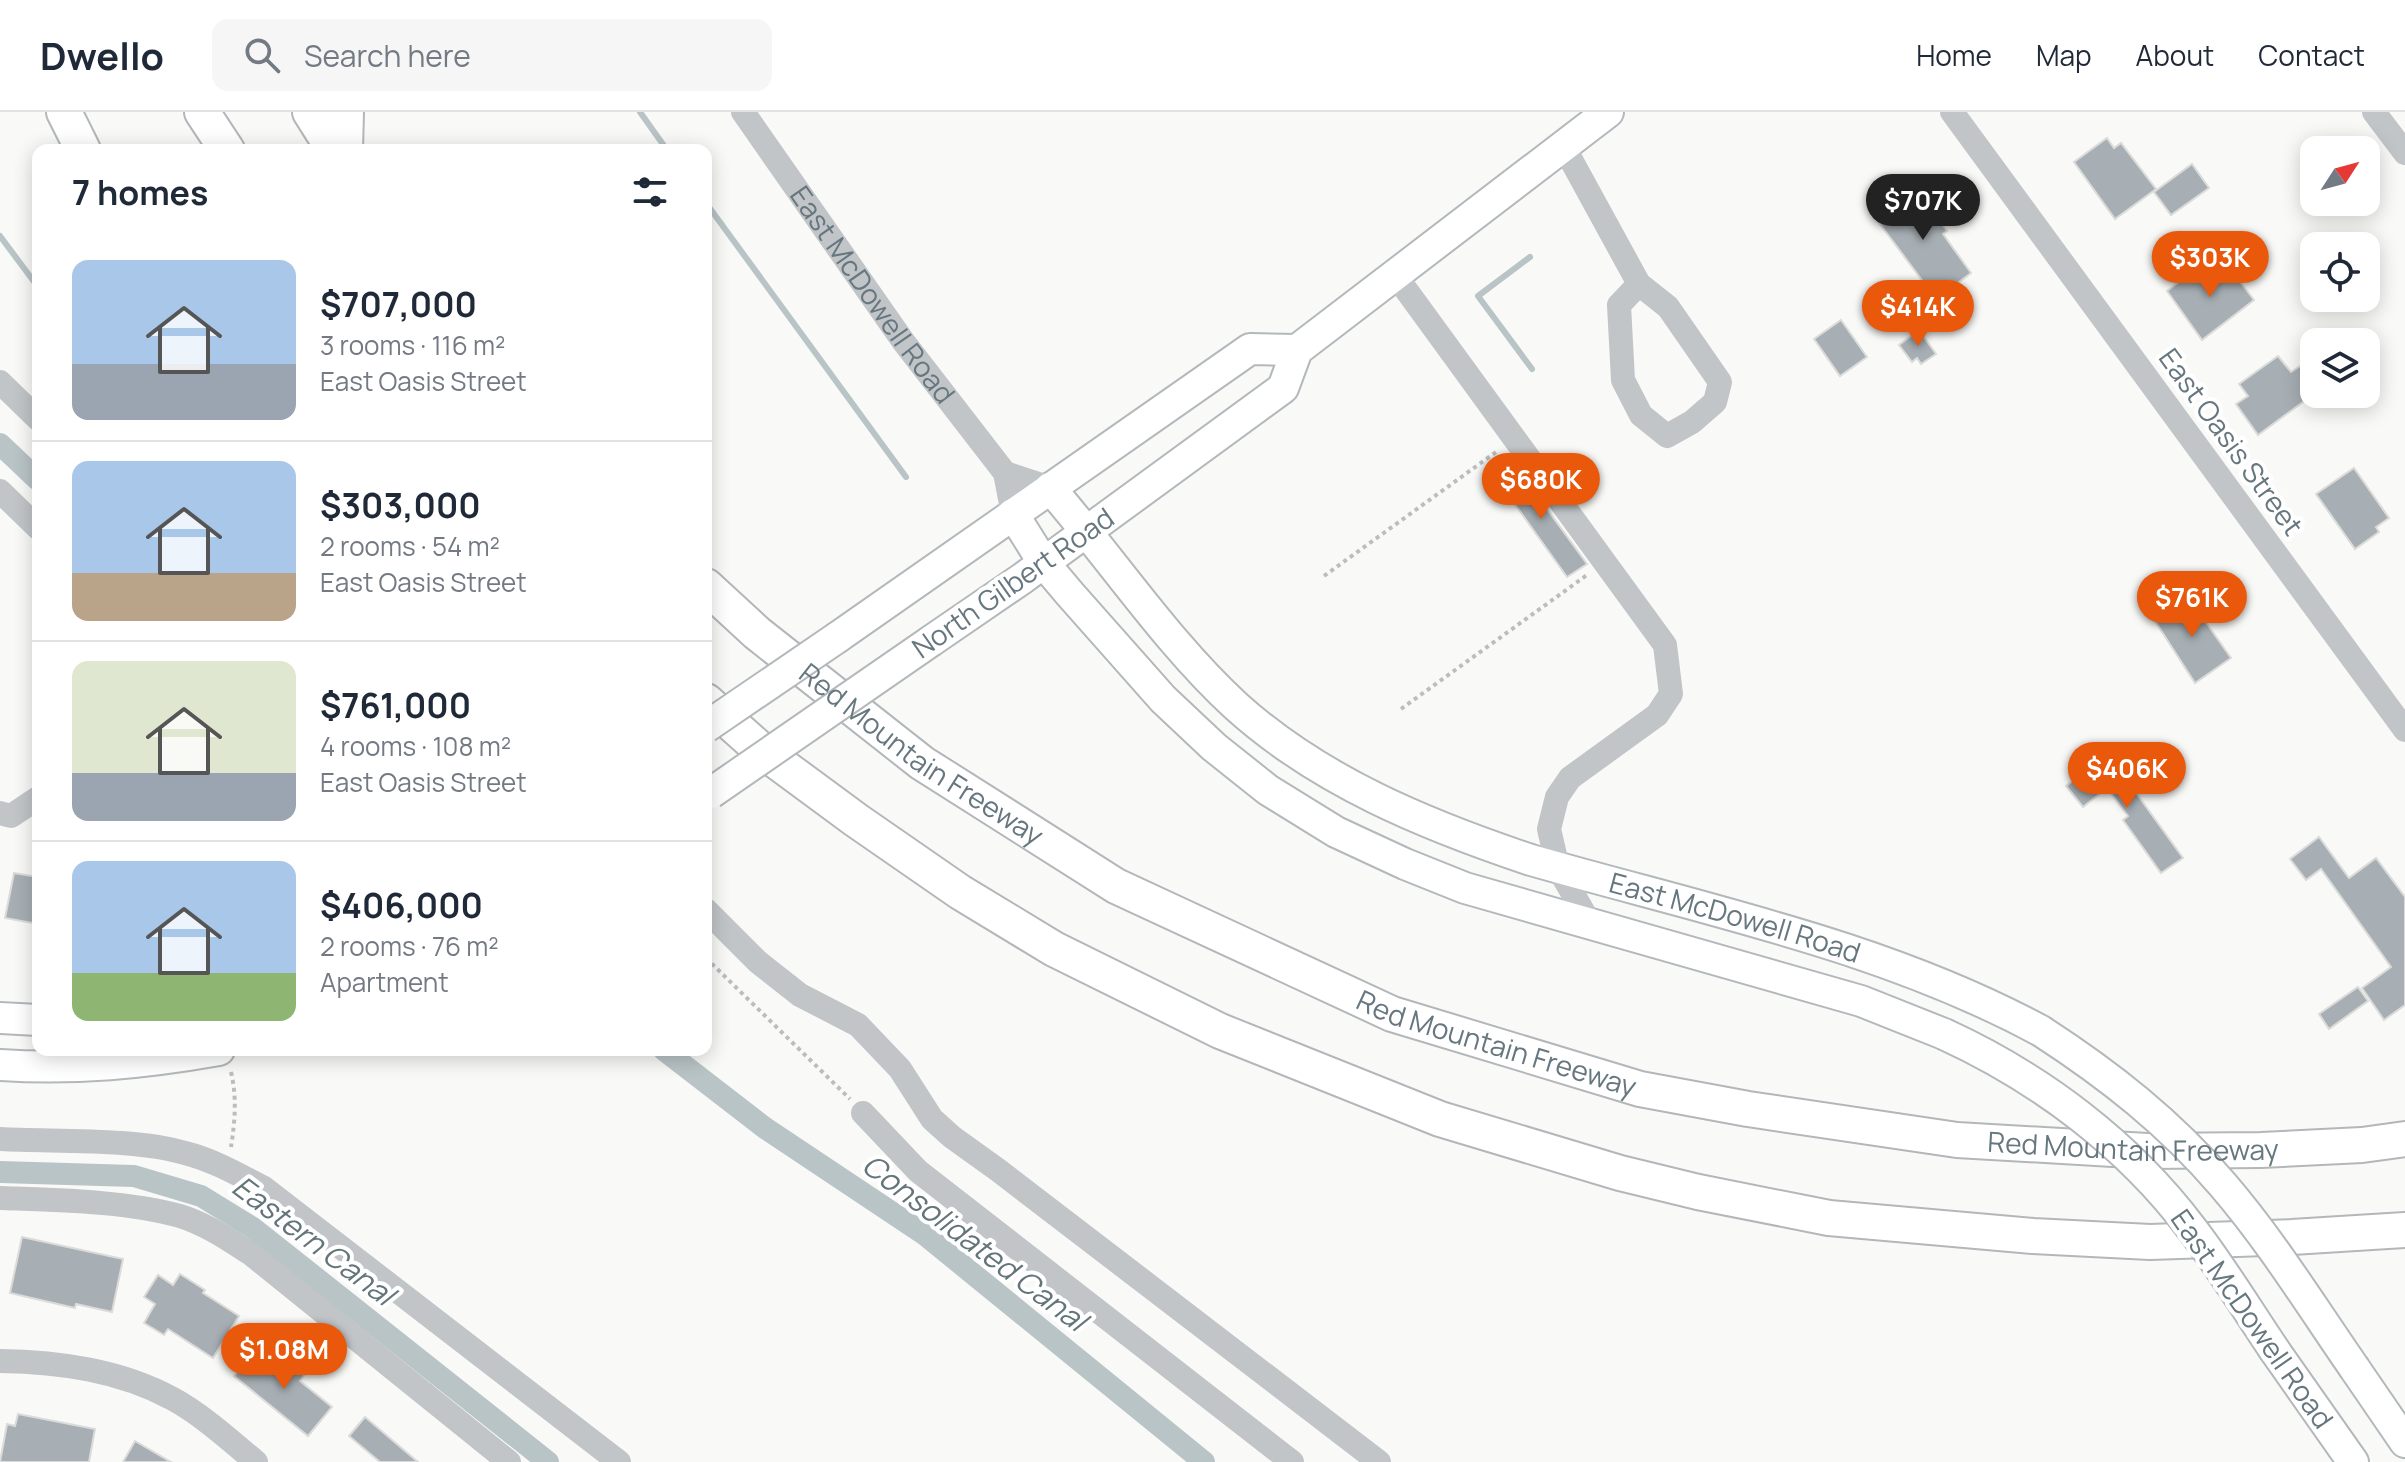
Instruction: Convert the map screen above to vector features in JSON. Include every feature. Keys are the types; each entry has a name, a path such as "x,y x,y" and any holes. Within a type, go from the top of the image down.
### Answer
{"highway":[{"path":"64,112 80,144"},
{"path":"202,112 223,144"},
{"path":"310,112 330,144"},
{"path":"345,144 346,112"},
{"name":"Red Mountain Freeway","path":"712,592 757,633 922,763 1116,886 1392,1014 1640,1089 1777,1114 1957,1140 2147,1151 2362,1145 2405,1139"},
{"path":"712,706 761,750 856,820 960,892 1054,949 1220,1031 1440,1119 1620,1173 1829,1218 2033,1236 2150,1242 2405,1230"}],"main road":[{"path":"1297,350 1608,112"},
{"name":"North Gilbert Road","path":"712,723 1250,349 1297,350 1283,388 1087,531 712,792"},
{"name":"East McDowell Road","path":"1050,488 1194,665 1236,707 1288,748 1340,779 1424,820 1481,843 1558,868 1864,954 1938,980 2041,1031 2098,1068 2196,1155 2259,1230 2405,1442"},
{"name":"East McDowell Road","path":"1013,514 1043,562 1163,699 1214,747 1268,790 1336,832 1465,888 1861,1001 1988,1054 2040,1087 2118,1148 2192,1229 2353,1462"},
{"path":"0,1018 32,1020"},
{"path":"0,1065 100,1067 224,1056"}],"street":[{"name":"East McDowell Road","path":"743,112 903,341 1005,473 1013,514"},
{"name":"East Oasis Street","path":"1952,112 2405,730"},
{"path":"2374,112 2405,153"},
{"path":"1564,147 1639,284 1668,307 1720,382 1715,402 1692,422 1667,436 1641,415 1623,380 1619,305 1639,284"},
{"path":"1396,276 1665,645 1671,694 1657,715 1570,778 1557,797 1549,829 1558,868 1591,925"},
{"path":"0,382 32,413"},
{"path":"1005,473 1050,488"},
{"path":"0,491 32,522"},
{"path":"0,813 11,816 32,802"},
{"path":"712,916 758,962 800,995 858,1025 900,1069 932,1119 952,1137 1379,1462"},
{"path":"863,1113 918,1171 1292,1462"},
{"path":"0,1139 132,1145 184,1152 264,1188 619,1462"},
{"path":"0,1198 133,1207 181,1216 218,1233 251,1254 509,1462"},
{"path":"0,1361 41,1362 106,1372 119,1377 173,1399 256,1462"}],"path":[{"path":"1324,576 1514,439"},
{"path":"1401,709 1605,562"},
{"path":"712,964 863,1113"},
{"path":"223,1167 231,1148 235,1120 235,1089 224,1056"}],"building":[{"path":"2107,138 2114,148 2121,143 2156,189 2115,219 2074,162"},
{"path":"2192,164 2209,188 2171,215 2154,192"},
{"path":"1914,186 1947,231 1943,234 1971,273 1936,299 1874,216"},
{"path":"2226,263 2254,300 2202,340 2167,291 2198,267 2206,278"},
{"path":"1841,320 1867,357 1840,376 1814,339"},
{"path":"1919,330 1936,354 1921,364 1917,358 1912,362 1899,345"},
{"path":"2278,356 2291,372 2300,366 2300,404 2258,435 2236,404 2248,396 2239,384"},
{"path":"1515,465 1587,564 1567,577 1496,478"},
{"path":"2354,468 2389,518 2376,527 2379,532 2355,549 2316,494"},
{"path":"2186,594 2231,658 2195,683 2153,618"},
{"path":"2108,754 2183,858 2161,873 2123,820 2128,816 2107,788 2083,807 2066,786"},
{"path":"2319,837 2349,878 2376,858 2405,897 2405,1005 2384,1020 2362,988 2391,967 2321,869 2306,880 2290,859"},
{"path":"14,873 32,876 32,923 5,918"},
{"path":"2358,987 2368,1001 2329,1029 2319,1014"},
{"path":"22,1237 123,1259 112,1312 76,1304 75,1308 10,1293"},
{"path":"180,1274 239,1316 213,1358 168,1329 164,1335 144,1323 155,1304 144,1297 158,1275 173,1285"},
{"path":"273,1349 304,1375 300,1381 332,1407 308,1436 234,1376 251,1356 260,1363"},
{"path":"18,1414 95,1429 89,1462 0,1462 7,1424 15,1426"},
{"path":"365,1417 418,1462 380,1462 349,1436"},
{"path":"135,1441 171,1462 123,1462"}],"waterway":[{"path":"640,112 663,144"},
{"path":"712,211 906,477"},
{"path":"0,236 32,279"},
{"path":"1530,257 1478,296 1532,369"},
{"name":"Consolidated Canal","path":"0,444 32,474"},
{"name":"Consolidated Canal","path":"672,1056 765,1128 924,1234 1204,1462"},
{"name":"Eastern Canal","path":"0,1172 134,1176 201,1196 253,1228 548,1462"}]}
